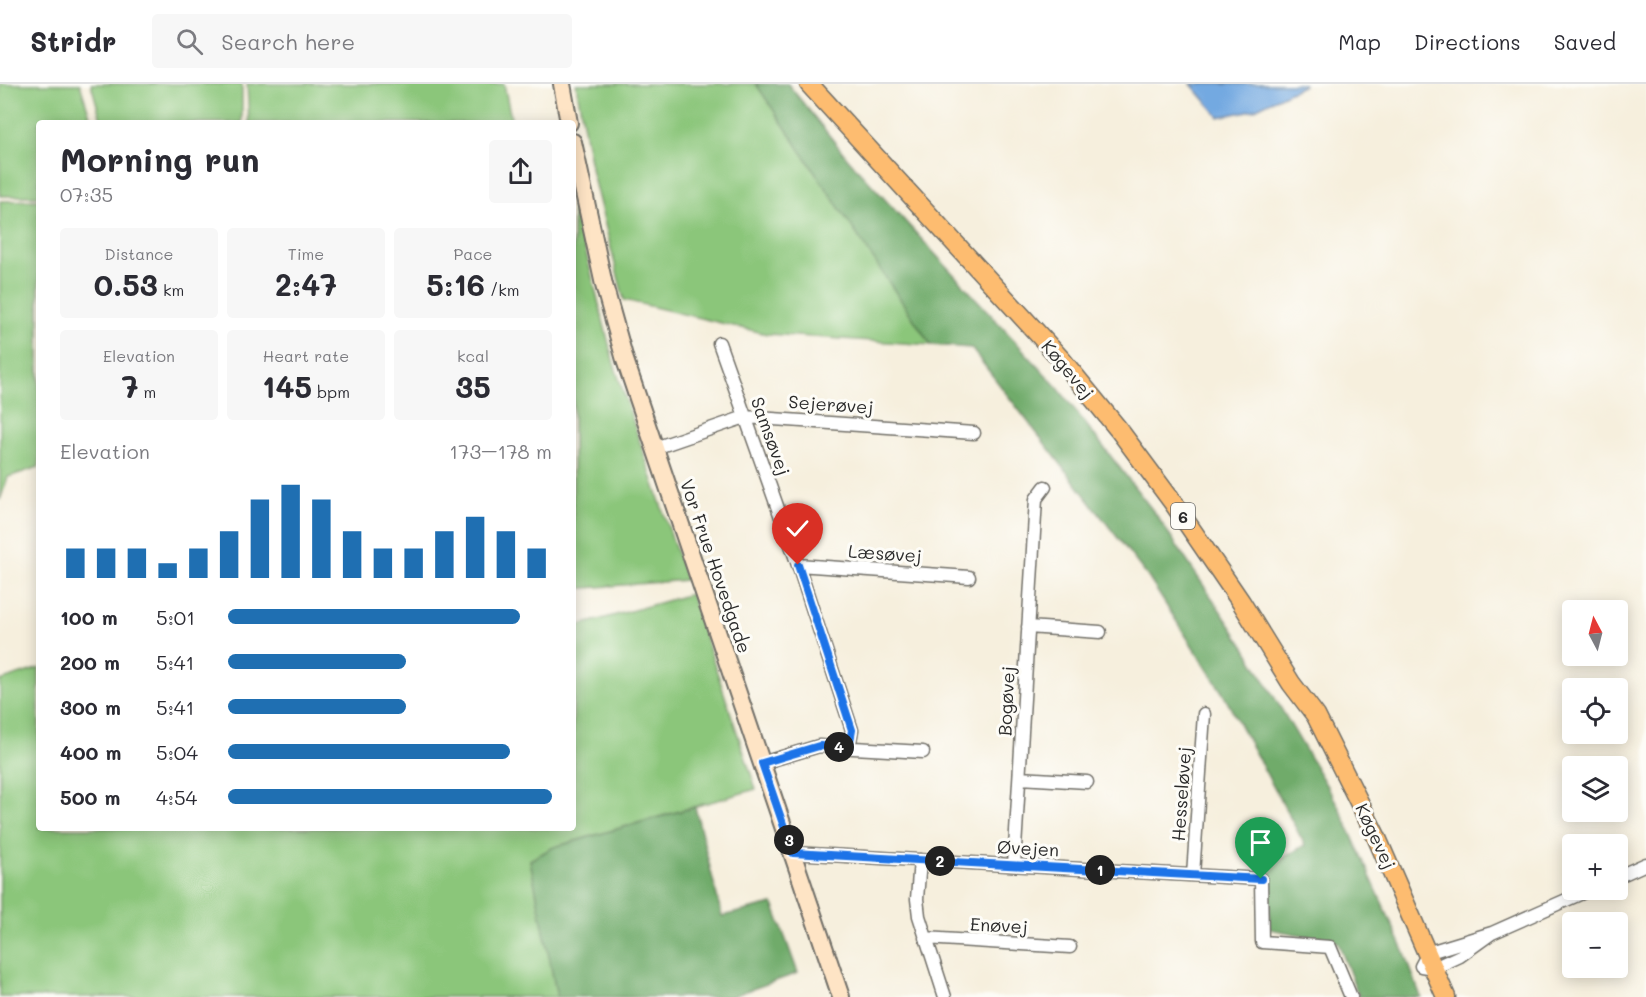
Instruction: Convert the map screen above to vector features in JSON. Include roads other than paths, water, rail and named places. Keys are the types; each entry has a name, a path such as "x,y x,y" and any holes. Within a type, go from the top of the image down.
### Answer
{"main road":[{"name":"Køgevej","path":"809,84 1039,334 1112,421 1212,558 1291,683 1307,722 1446,997"},
{"name":"Køgevej","path":"1428,963 1434,997"}],"street":[{"path":"562,84 568,120"},
{"name":"Vor Frue Hovedgade","path":"576,156 620,345 841,997"},
{"name":"Samsøvej","path":"719,344 798,565 852,730 849,747"},
{"name":"Sejerøvej","path":"655,448 745,417 974,433"},
{"name":"Bogøvej","path":"1014,865 1036,500 1045,487"},
{"name":"Læsøvej","path":"798,565 969,577"},
{"path":"1029,627 1100,632"},
{"name":"Hesseløvej","path":"1193,875 1204,714"},
{"path":"762,763 819,746 923,752"},
{"path":"1020,778 1087,782"},
{"name":"Øvejen","path":"793,853 1261,879 1262,942 1330,947 1351,997"},
{"path":"920,860 917,899 919,916 945,997"},
{"path":"1628,872 1646,864"},
{"path":"1428,963 1460,956 1492,933 1567,900"},
{"name":"Enøvej","path":"925,938 1070,947"}],"water":[{"path":"1191,84 1304,85 1253,110 1219,117"}]}
